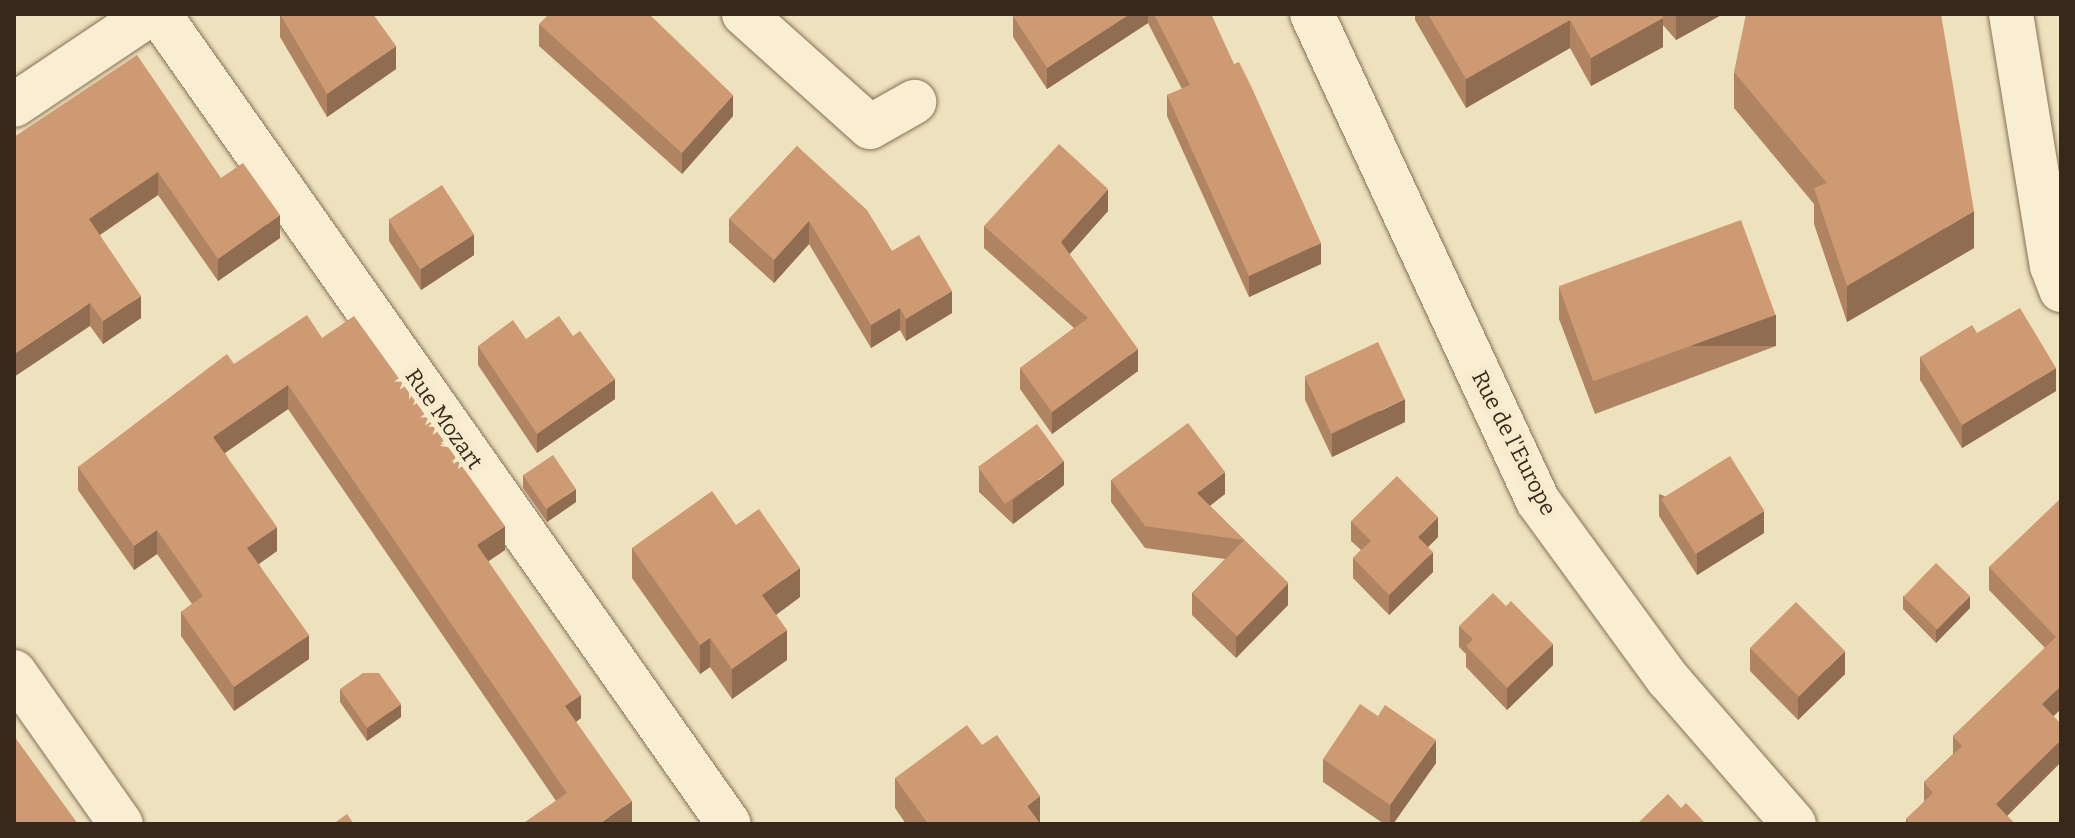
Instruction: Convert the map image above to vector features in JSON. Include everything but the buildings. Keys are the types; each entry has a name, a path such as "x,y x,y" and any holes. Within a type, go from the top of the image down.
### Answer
{"street":[{"path":"14,105 150,14"},
{"name":"Rue Mozart","path":"159,14 729,824"},
{"path":"744,14 870,127 914,102"},
{"name":"Rue de l'Europe","path":"1312,14 1538,501 1668,679 1794,824"},
{"path":"2011,14 2052,266 2061,290"},
{"path":"14,672 121,824"}]}
